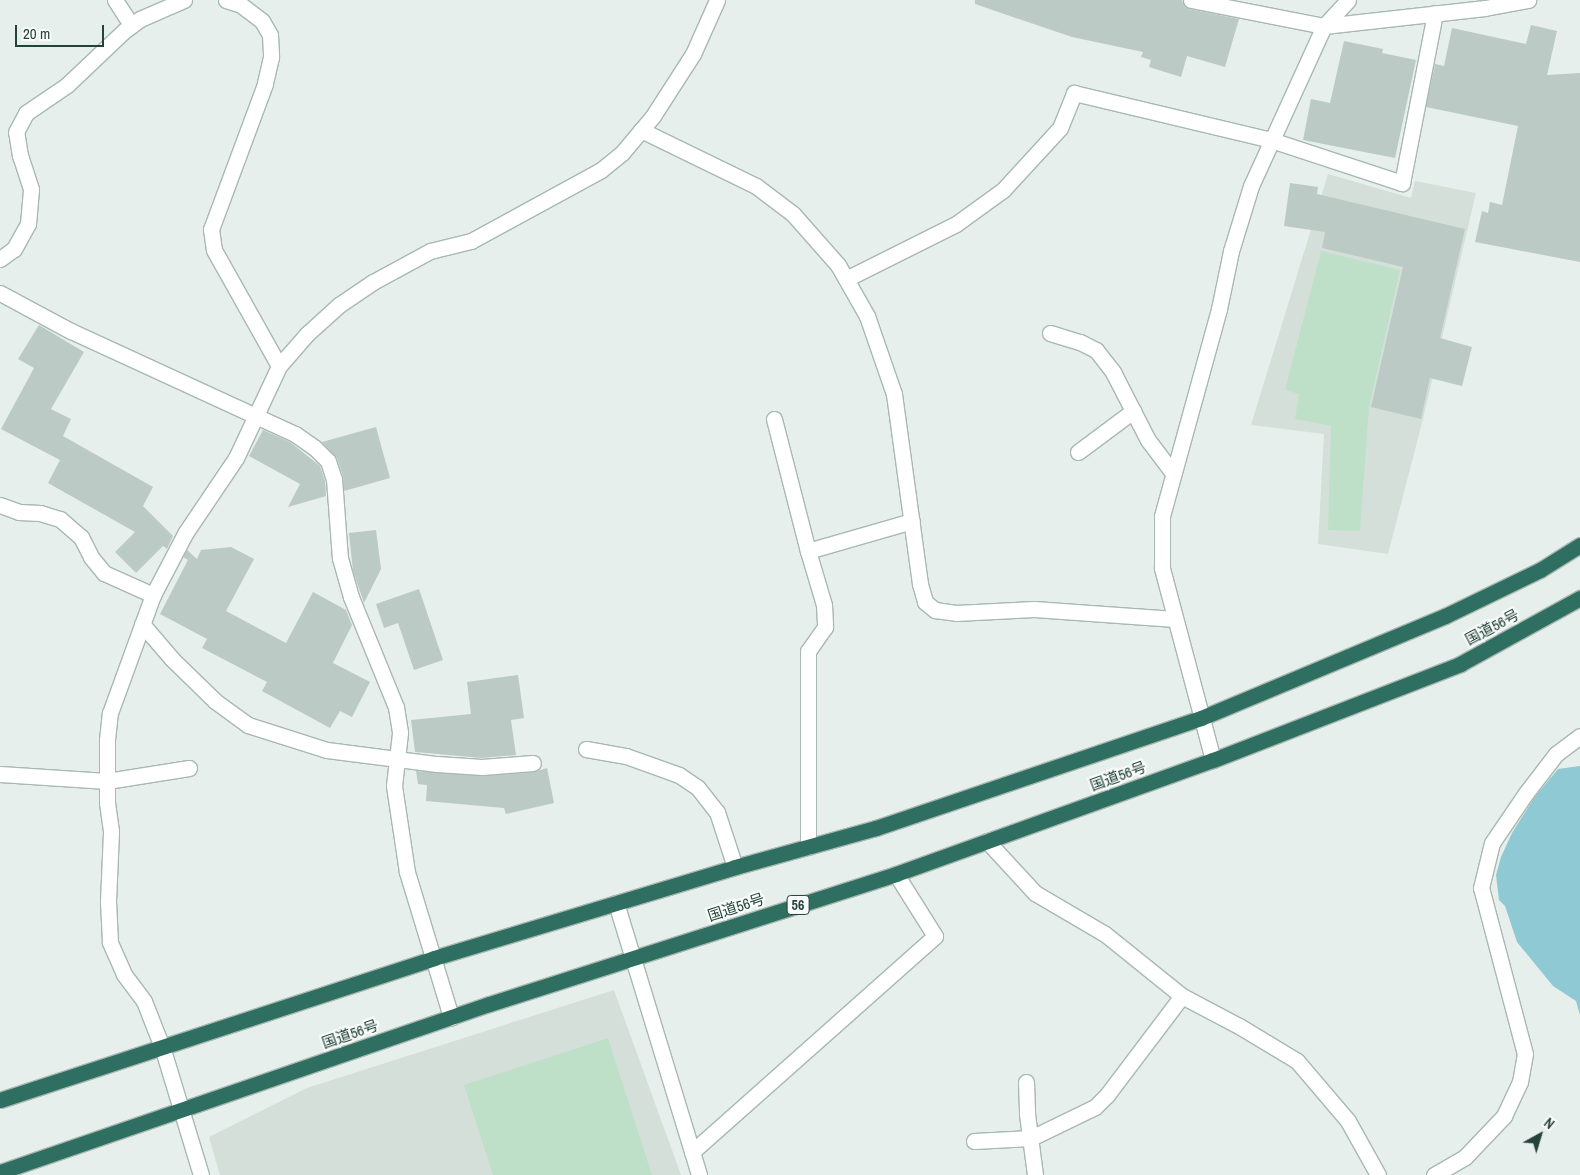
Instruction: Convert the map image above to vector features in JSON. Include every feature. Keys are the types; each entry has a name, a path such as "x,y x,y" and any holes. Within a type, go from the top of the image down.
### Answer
{"highway":[{"name":"国道56号","path":"0,1100 434,958 735,867 876,828 1200,718 1445,616 1540,570 1580,546"},
{"name":"国道56号","path":"0,1172 451,1017 896,874 1213,760 1460,664 1580,598"}],"street":[{"path":"115,0 131,25"},
{"path":"0,259 14,249 28,224 31,189 20,156 16,132 26,114 67,85 131,25 140,19 184,0"},
{"path":"226,0 241,5 262,21 270,35 271,56 265,84 211,229 214,250 279,366"},
{"path":"201,1175 162,1047 144,1001 124,974 110,942 108,901 112,830 107,803 107,740 110,713 152,594 186,532 236,458 279,366 307,334 339,305 373,282 430,251 471,241 601,170 622,153 653,116 693,54 718,0"},
{"path":"1191,0 1324,26 1485,8 1528,0"},
{"path":"1213,760 1174,619 1162,559 1162,516 1219,309 1231,251 1251,186 1324,26 1348,0"},
{"path":"846,279 956,224 1003,190 1060,128 1074,93 1271,140 1402,183 1435,14"},
{"path":"641,130 756,186 793,214 838,265 867,316 894,394 920,584 926,602 935,610 956,613 1034,610 1174,619"},
{"path":"0,293 71,332 254,417 295,434 315,448 328,461 334,479 340,558 351,598 396,707 400,732 394,786 407,872 451,1017"},
{"path":"1050,333 1080,342 1096,350 1113,372 1148,440 1173,474"},
{"path":"1078,452 1133,411"},
{"path":"774,418 824,605 825,627 808,651 808,847"},
{"path":"0,505 19,512 40,512 60,519 81,537 91,557 104,573 152,594"},
{"path":"808,550 912,521"},
{"path":"142,624 172,659 215,701 248,725 327,750 397,759 482,766 533,763"},
{"path":"1434,1175 1465,1157 1504,1116 1520,1082 1525,1054 1481,888 1492,843 1526,793 1556,754 1580,736"},
{"path":"586,749 626,756 679,775 698,788 717,812 735,867"},
{"path":"0,774 107,781 189,768"},
{"path":"987,841 1035,893 1105,934 1182,996 1239,1026 1297,1061 1348,1121 1378,1175"},
{"path":"692,1152 935,936 896,874"},
{"path":"616,903 699,1175"},
{"path":"974,1141 1031,1138 1095,1107 1107,1095 1182,996"},
{"path":"1026,1082 1027,1114 1035,1175"}],"shaded area":[{"path":"1328,174 1411,198 1415,181 1476,193 1423,419 1388,554 1318,544 1324,434 1251,425"},
{"path":"614,990 681,1175 220,1175 209,1137 307,1088"}],"green space":[{"path":"1321,251 1400,270 1369,407 1360,531 1328,530 1331,426 1295,419 1299,394 1285,390"},
{"path":"608,1038 652,1175 493,1175 464,1085"}],"water":[{"path":"1580,766 1580,1015 1576,1001 1553,986 1517,942 1505,906 1499,900 1496,875 1501,857 1512,833 1534,798 1558,769"}],"building":[{"path":"975,0 1182,0 1185,7 1189,9 1239,19 1225,67 1187,56 1181,77 1149,67 1151,60 1141,57 1143,52 1072,37 975,4"},
{"path":"1531,25 1557,31 1547,75 1580,73 1580,262 1475,242 1482,211 1488,213 1490,202 1502,205 1518,126 1426,107 1435,64 1444,66 1452,28 1526,44"},
{"path":"1344,41 1383,49 1382,53 1416,60 1395,158 1303,140 1311,99 1330,103"},
{"path":"1290,183 1318,187 1317,194 1465,229 1440,338 1472,347 1462,386 1430,378 1421,419 1371,407 1403,267 1322,248 1325,232 1284,226"},
{"path":"39,325 84,352 51,409 71,419 63,436 153,487 143,506 173,536 167,549 163,546 136,573 115,552 135,532 48,483 60,460 1,429 34,368 18,359"},
{"path":"376,427 390,478 344,491 343,476 337,458 322,442"},
{"path":"263,430 290,442 320,466 325,481 326,496 288,507 300,484 249,456"},
{"path":"376,530 381,569 364,603 353,571 349,533"},
{"path":"231,547 254,559 226,611 286,643 313,592 346,610 352,625 333,663 370,682 352,717 340,711 330,728 262,691 267,682 202,648 207,639 160,614 188,560 183,557 187,550 197,559 201,550"},
{"path":"419,589 443,660 414,670 398,623 384,628 376,604"},
{"path":"518,675 524,718 511,720 516,755 482,758 415,752 411,720 471,714 467,682"},
{"path":"547,768 554,803 506,814 504,808 426,801 427,785 418,784 416,771 483,776 534,772"}]}
